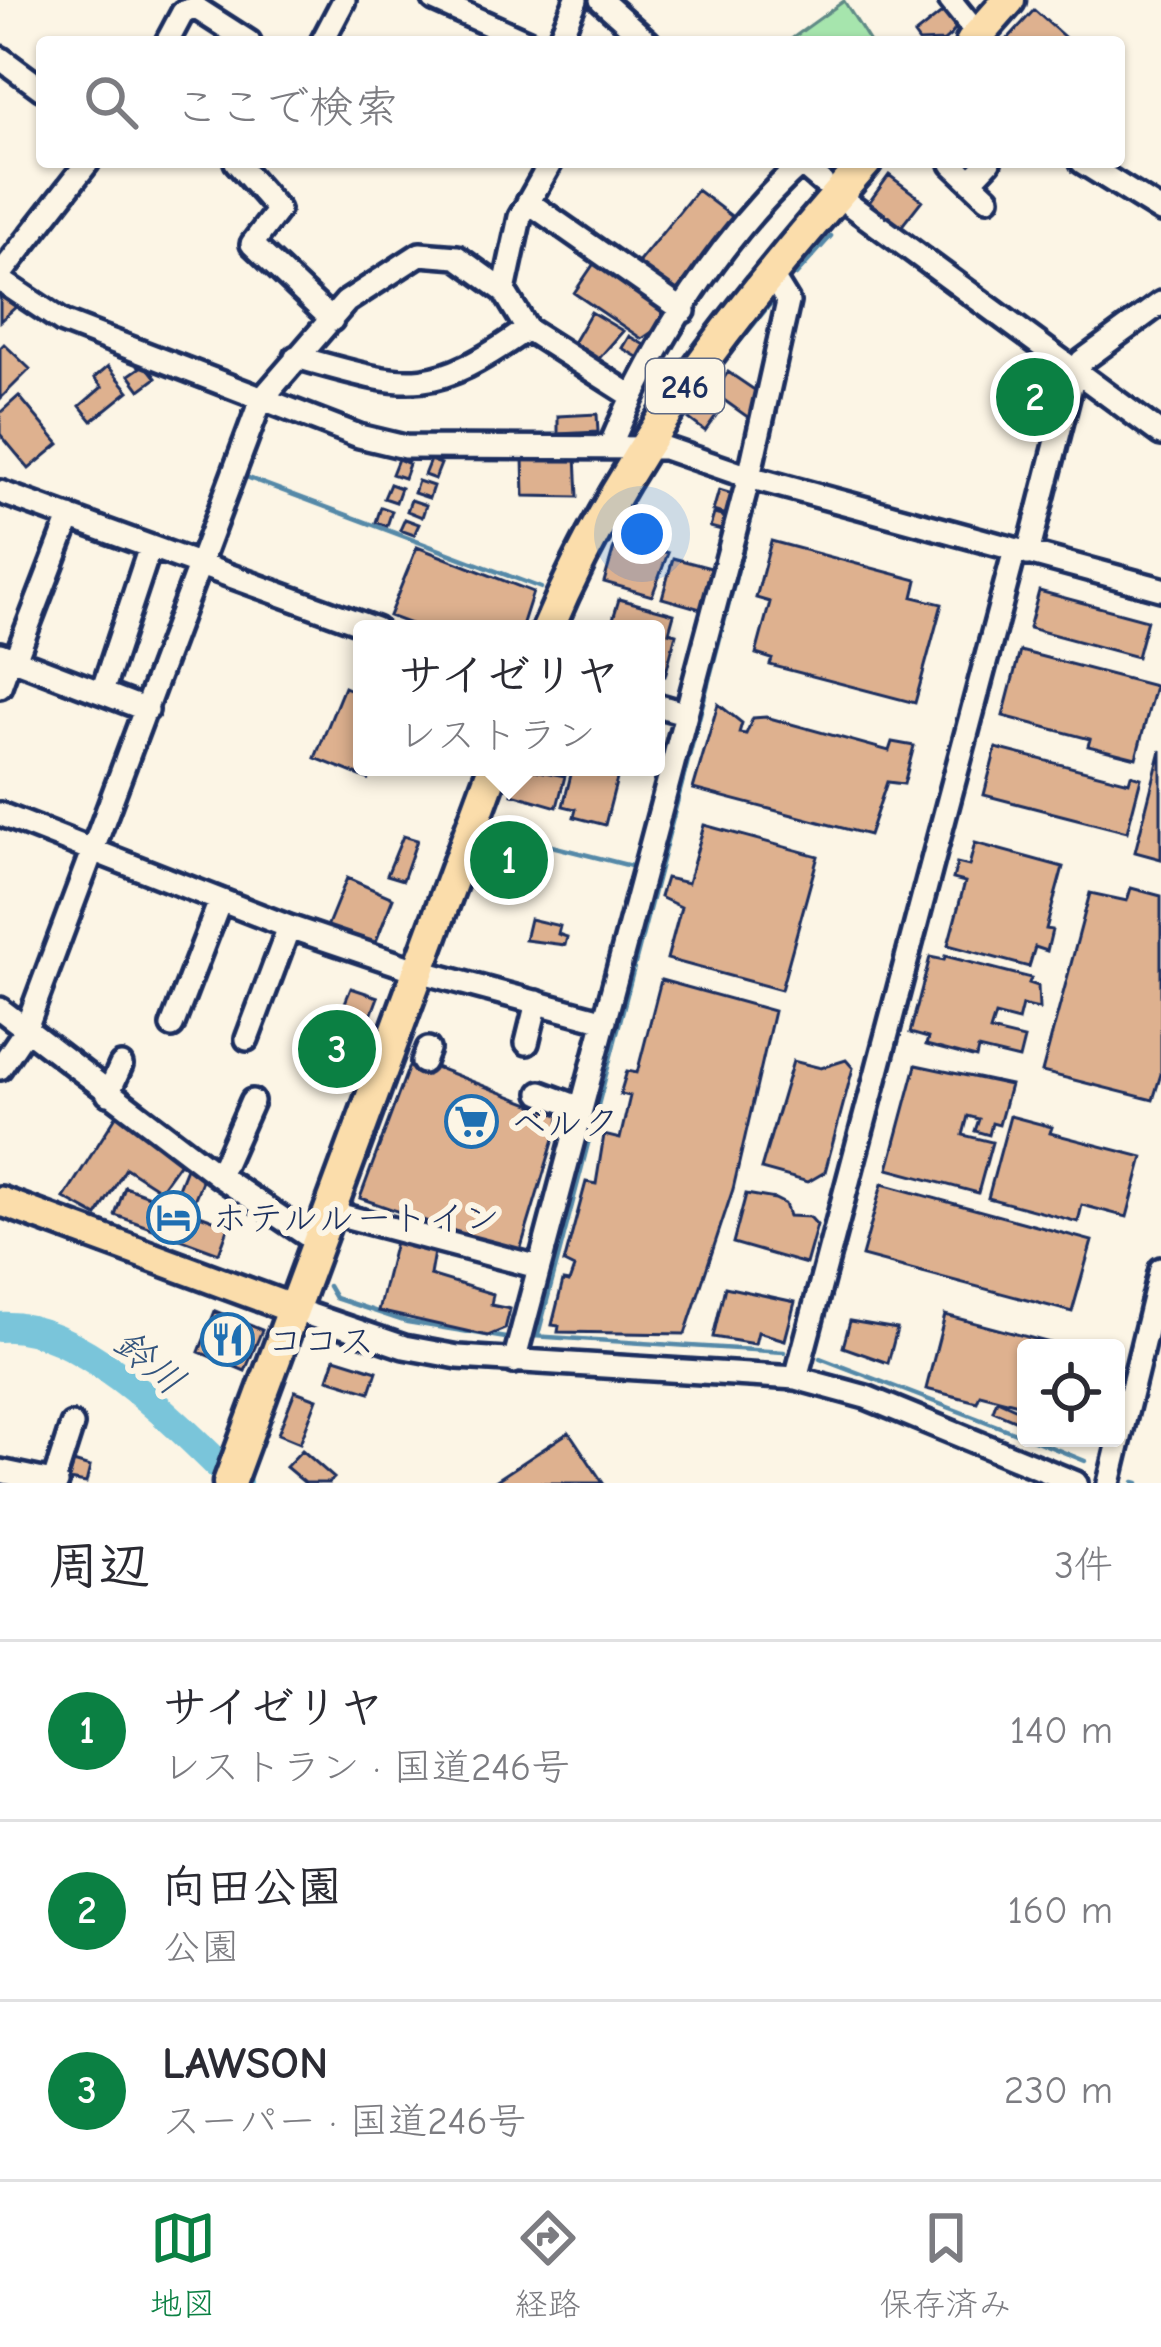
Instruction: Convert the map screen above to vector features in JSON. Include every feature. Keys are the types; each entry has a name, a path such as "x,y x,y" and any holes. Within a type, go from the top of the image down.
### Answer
{"highway":[{"path":"980,36 1009,0"},
{"name":"246","path":"553,620 645,445 770,271 861,168"},
{"path":"229,1483 491,776"}],"main road":[{"path":"0,1201 293,1309"}],"street":[{"path":"325,36 344,0"},
{"path":"434,0 515,36"},
{"path":"561,36 576,0"},
{"path":"601,0 641,36"},
{"path":"950,0 976,36"},
{"path":"170,36 183,12 196,8 240,36"},
{"path":"0,58 36,85"},
{"path":"83,168 0,277 63,322 261,400 405,447 645,445 1161,589"},
{"path":"244,168 278,210 252,244 332,320"},
{"path":"504,291 527,202 547,168"},
{"path":"611,444 632,396 684,311 793,168"},
{"path":"800,168 821,182"},
{"path":"956,168 980,190 987,168"},
{"path":"1092,168 1161,211"},
{"path":"527,202 684,311"},
{"path":"850,205 1161,434"},
{"path":"0,1068 25,1031 202,565 225,468 261,400 346,302 420,254 457,257 504,291 526,329 632,396"},
{"path":"514,1363 749,477 788,302 770,271"},
{"path":"796,1378 1074,374 1082,361 1161,303"},
{"path":"296,357 390,383 430,383 470,369 526,329"},
{"path":"0,492 353,621"},
{"path":"0,686 8,657 70,517"},
{"path":"102,692 150,547"},
{"path":"8,657 147,710"},
{"path":"665,707 684,712"},
{"path":"0,814 289,927 419,971 605,1021"},
{"path":"172,1026 220,901"},
{"path":"247,1039 289,927"},
{"path":"522,1042 532,1001"},
{"path":"0,1009 219,1176 317,1242"},
{"path":"108,1094 121,1066"},
{"path":"543,1087 582,1102"},
{"path":"219,1176 251,1101"},
{"path":"328,1212 538,1268"},
{"path":"1109,1483 1161,1269"},
{"path":"293,1309 404,1347 514,1363 796,1378 866,1397 1076,1483"},
{"path":"0,1471 56,1482 72,1426"}],"green space":[{"path":"844,1 866,36 795,36"},
{"path":"1039,354 1056,374 1060,394 1047,440 1002,409"}],"building":[{"path":"1034,10 1063,36 1010,36"},
{"path":"944,11 957,27 950,36 914,35"},
{"path":"889,175 922,200 897,232 865,208"},
{"path":"697,190 734,218 673,295 637,264"},
{"path":"595,262 664,308 658,328 642,339 574,293"},
{"path":"0,291 18,305 0,321"},
{"path":"591,312 623,331 595,363 570,348"},
{"path":"629,336 646,346 639,358 622,348"},
{"path":"4,344 30,369 0,399 0,348"},
{"path":"145,364 156,378 140,390 129,375"},
{"path":"108,366 129,391 92,421 80,406 102,387 94,378"},
{"path":"728,372 759,393 749,418 714,393"},
{"path":"705,395 722,407 705,431 689,419"},
{"path":"19,396 59,444 29,469 0,434 0,413"},
{"path":"597,414 598,432 558,434 558,416"},
{"path":"576,456 578,497 524,496 523,458"},
{"path":"398,459 409,464 404,478 392,474"},
{"path":"430,460 441,464 435,479 424,475"},
{"path":"418,481 433,486 429,498 414,493"},
{"path":"390,484 401,488 396,502 384,498"},
{"path":"719,490 736,495 729,516 713,511"},
{"path":"411,500 426,505 422,517 407,511"},
{"path":"381,507 392,511 387,526 376,522"},
{"path":"714,514 729,518 725,531 710,527"},
{"path":"405,519 419,524 414,535 400,530"},
{"path":"617,537 668,553 652,596 604,582"},
{"path":"771,541 917,580 913,597 942,604 915,703 770,665 772,659 756,654 770,602 756,598"},
{"path":"417,547 533,592 524,620 400,620 389,616"},
{"path":"673,558 715,569 704,610 662,598"},
{"path":"1039,591 1147,620 1137,657 1029,628"},
{"path":"619,599 674,614 669,632 676,634 665,676 665,620 613,620"},
{"path":"1020,651 1155,686 1136,758 1088,746 1090,739 1003,716"},
{"path":"344,687 353,691 353,773 315,758"},
{"path":"718,704 742,723 739,733 746,734 753,718 766,717 889,751 892,742 914,746 904,784 887,782 869,835 693,789"},
{"path":"996,748 1129,782 1131,775 1141,778 1127,832 984,795"},
{"path":"1161,750 1161,859 1135,852"},
{"path":"517,776 565,776 557,807 512,794"},
{"path":"571,776 618,776 605,825 574,817 576,809 563,806"},
{"path":"704,825 818,856 781,990 667,959 681,907 660,897 666,878 688,883"},
{"path":"403,836 417,840 403,880 387,875"},
{"path":"496,837 538,849 526,886 513,883 512,887 485,875"},
{"path":"975,843 1063,867 1046,929 1052,930 1047,951 1035,947 1029,967 948,945 965,882 953,879 957,863 969,866"},
{"path":"347,878 393,898 375,944 327,927"},
{"path":"1131,888 1161,896 1161,1074 1153,1100 1042,1072 1090,893 1127,901"},
{"path":"530,919 560,926 558,934 567,937 565,945 525,940"},
{"path":"945,956 1031,978 1029,983 1038,986 1039,1009 1022,1005 1018,1021 995,1015 990,1031 1024,1039 1019,1059 978,1049 976,1058 926,1045 928,1038 910,1033 930,957 944,960"},
{"path":"661,980 774,1011 733,1189 685,1334 558,1332 559,1326 552,1325 563,1281 569,1282 574,1268 564,1263 586,1182 596,1184 604,1135 620,1139 630,1096 620,1094 627,1071 637,1073"},
{"path":"351,988 378,997 368,1024 340,1015"},
{"name":"ベルク","path":"412,1058 561,1116 519,1254 360,1198"},
{"path":"846,1060 853,1068 825,1172 808,1182 761,1169 793,1061 821,1068"},
{"path":"916,1065 1010,1085 999,1125 992,1123 989,1135 975,1131 979,1119 968,1116 963,1135 992,1142 978,1193 888,1169"},
{"path":"118,1113 183,1158 160,1190 126,1168 97,1216 64,1198"},
{"path":"1010,1116 1052,1127 1050,1133 1143,1157 1127,1217 1082,1205 1078,1222 988,1198"},
{"path":"186,1168 204,1176 190,1210 172,1203"},
{"path":"882,1184 1092,1241 1072,1312 862,1256"},
{"path":"125,1187 229,1226 219,1253 115,1215"},
{"path":"746,1194 775,1199 785,1204 789,1216 810,1217 817,1225 806,1264 733,1243"},
{"path":"395,1242 434,1252 430,1275 493,1294 491,1305 510,1309 505,1329 488,1336 378,1311"},
{"path":"725,1287 795,1302 785,1340 758,1332 755,1344 713,1337"},
{"path":"215,1311 262,1330 245,1371 199,1352"},
{"path":"945,1315 1035,1339 1017,1339 1017,1404 980,1394 977,1402 926,1389"},
{"path":"850,1321 897,1329 888,1363 843,1347"},
{"path":"335,1358 377,1371 370,1392 328,1379"},
{"path":"295,1391 317,1399 300,1443 278,1434"},
{"path":"997,1400 1017,1409 1017,1421 993,1411"},
{"path":"569,1432 603,1483 492,1483"},
{"path":"302,1450 334,1478 329,1483 305,1483 286,1467"},
{"path":"70,1461 90,1467 86,1483 63,1479"}],"waterway":[{"path":"796,275 831,236"},
{"path":"724,361 775,298"},
{"path":"246,477 541,588"},
{"path":"538,1335 755,504"},
{"path":"496,832 635,867"},
{"path":"328,1286 335,1298 407,1322 512,1339"},
{"name":"鈴川","path":"0,1327 31,1330 95,1360 159,1409 237,1483"},
{"path":"532,1336 784,1352"},
{"path":"820,1358 1017,1434"},
{"path":"1051,1447 1085,1461"},
{"path":"1134,1482 1138,1483"}],"place":[{"name":"向田公園","path":"1035,397"},
{"name":"サイゼリヤ","path":"509,860"},
{"name":"LAWSON","path":"337,1049"},
{"name":"ベルク","path":"472,1122"},
{"name":"ホテルルートイン","path":"173,1217"},
{"name":"ココス","path":"228,1340"}]}
